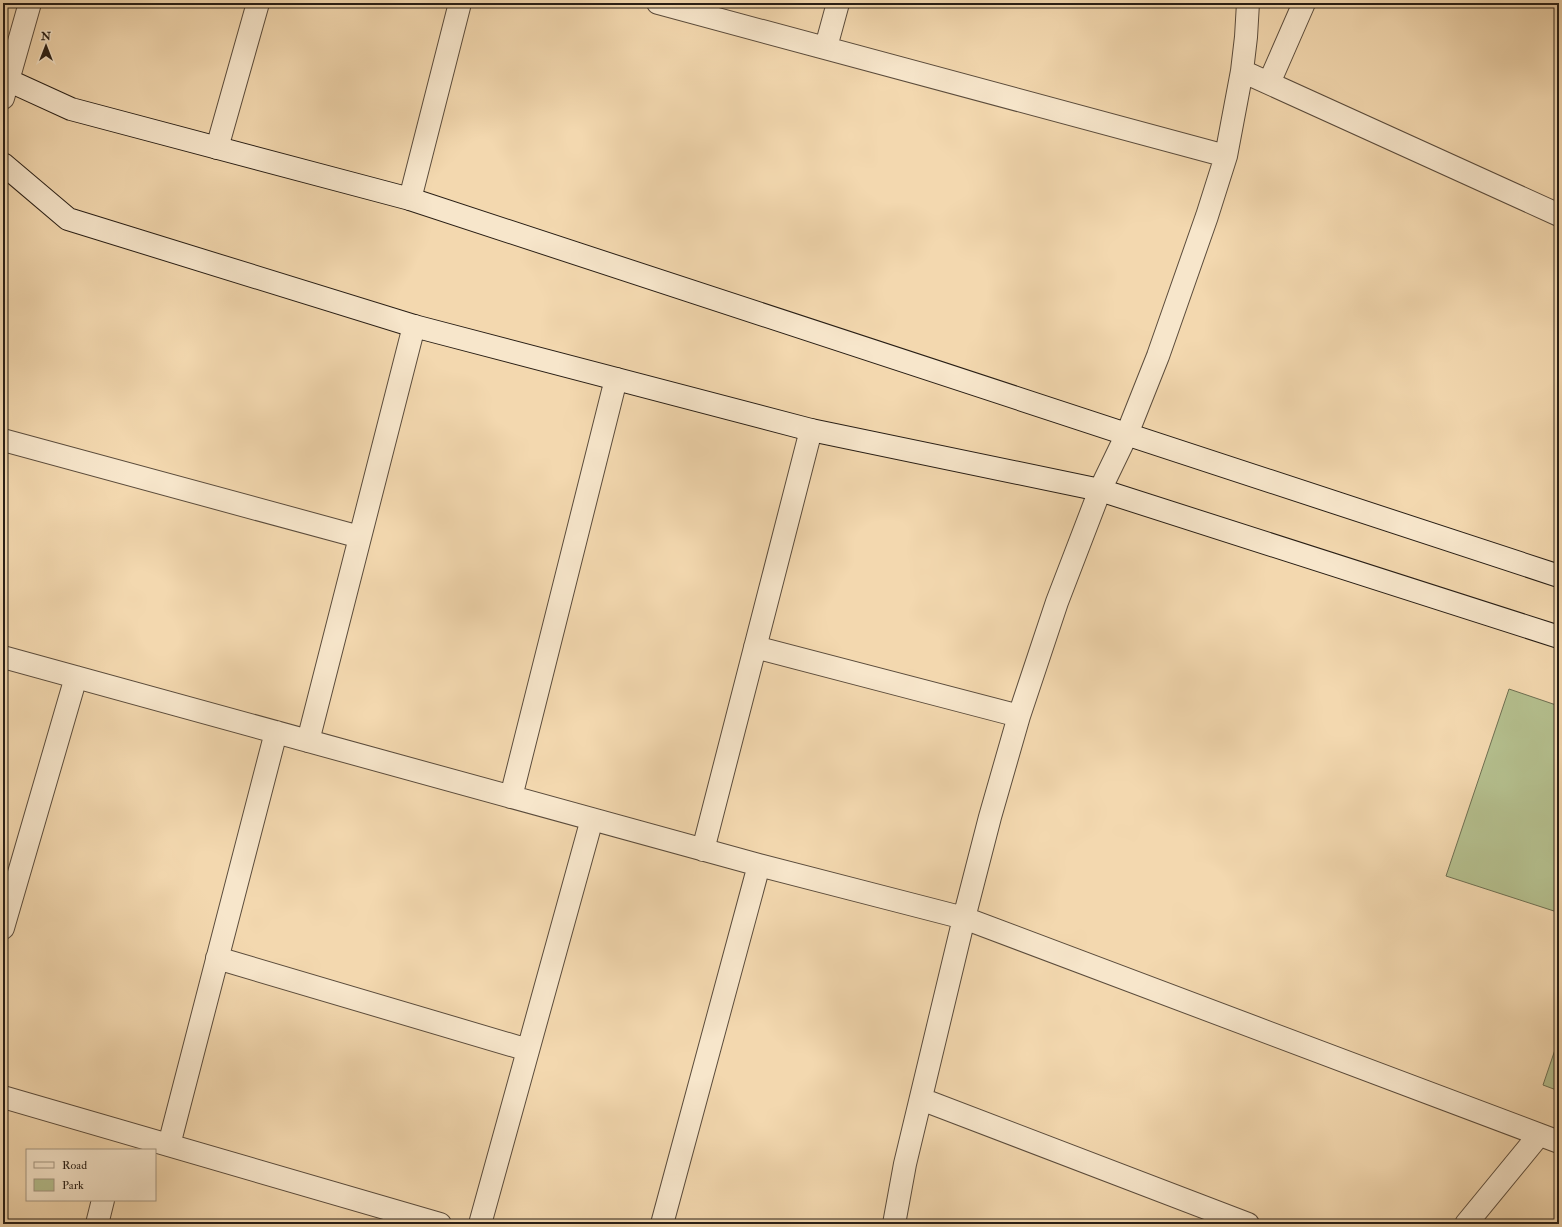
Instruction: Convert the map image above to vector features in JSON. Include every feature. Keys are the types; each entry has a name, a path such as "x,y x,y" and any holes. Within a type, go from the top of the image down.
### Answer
{"street":[{"path":"30,3 5,85 71,109 410,199 1559,576"},
{"path":"216,148 258,3"},
{"path":"410,199 460,3"},
{"path":"658,3 826,47 1226,156"},
{"path":"826,47 838,3"},
{"path":"894,1224 905,1164 964,918 990,817 1019,716 1057,602 1100,490 1128,434 1158,356 1187,277 1226,156 1242,71 1248,3"},
{"path":"1269,83 1304,3"},
{"path":"1242,71 1559,216"},
{"path":"3,164 68,218 414,326 811,430 1100,490 1559,637"},
{"path":"308,741 414,326"},
{"path":"511,797 616,379"},
{"path":"703,850 811,430"},
{"path":"3,440 360,537"},
{"path":"755,647 1019,716"},
{"path":"3,657 703,850 964,918 1559,1142"},
{"path":"3,928 76,677"},
{"path":"169,1146 276,732"},
{"path":"480,1224 592,819"},
{"path":"662,1224 759,865"},
{"path":"217,958 528,1050"},
{"path":"3,1098 118,1141 169,1146 440,1224"},
{"path":"921,1099 1248,1224"},
{"path":"1466,1224 1539,1135"},
{"path":"96,1224 103,1201"}],"green space":[{"path":"1509,689 1559,706 1559,907 1557,912 1446,876"},
{"path":"1559,1038 1559,1091 1543,1085"}]}
